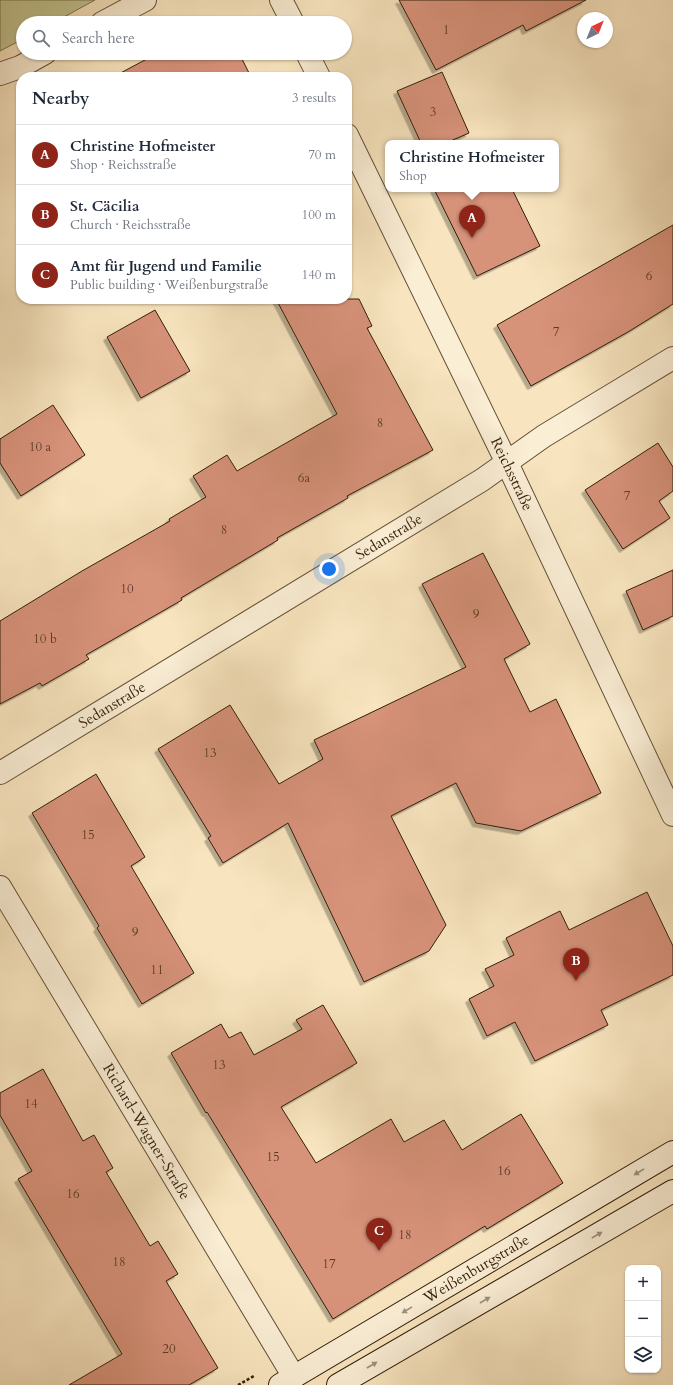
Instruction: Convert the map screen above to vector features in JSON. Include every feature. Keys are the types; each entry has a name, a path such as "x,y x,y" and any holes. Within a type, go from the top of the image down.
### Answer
{"street":[{"path":"115,16 145,0"},
{"path":"281,0 289,16"},
{"path":"0,74 20,67 32,60"},
{"path":"310,60 316,72"},
{"name":"Reichsstraße","path":"352,145 507,463 673,815"},
{"name":"Sedanstraße","path":"0,773 482,480 544,436 673,358"},
{"name":"Richard-Wagner-Straße","path":"0,887 287,1381"},
{"name":"Weißenburgstraße","path":"287,1381 673,1152"},
{"name":"Weißenburgstraße","path":"338,1385 673,1191"}],"green space":[{"path":"0,0 95,0 66,16 16,16 16,43 0,51"}],"building":[{"path":"399,0 586,0 526,31 523,25 436,70"},
{"path":"145,60 242,60 248,72 122,72"},
{"path":"442,72 469,133 453,140 420,140 397,91"},
{"path":"435,192 513,192 540,246 477,276"},
{"path":"673,225 673,304 628,332 531,386 497,325"},
{"path":"352,299 359,299 372,326 367,328 433,450 347,496 348,498 277,538 278,540 181,598 182,600 86,655 89,659 42,686 40,683 0,704 0,621 82,571 170,521 169,519 206,497 193,476 227,455 237,471 337,414 279,304 352,304"},
{"path":"155,310 190,371 141,398 107,337"},
{"path":"53,405 85,455 21,496 0,463 0,439"},
{"path":"658,443 673,467 673,491 659,501 670,518 623,549 585,490"},
{"path":"483,553 530,644 504,659 530,712 556,699 601,793 521,831 476,823 456,783 391,816 446,925 429,951 364,982 288,823 223,863 208,838 211,836 158,749 230,705 279,784 323,759 314,740 466,667 422,584"},
{"path":"673,570 673,616 643,630 626,591"},
{"path":"96,774 145,857 131,866 194,973 142,1004 97,928 99,926 32,813"},
{"path":"647,892 673,946 673,975 601,1010 608,1025 535,1061 515,1022 487,1036 469,999 494,986 485,969 514,955 506,938 560,911 569,930"},
{"path":"323,1005 357,1063 281,1107 316,1163 391,1119 404,1142 444,1120 462,1150 521,1114 563,1183 487,1229 485,1226 333,1319 207,1112 206,1113 171,1053 221,1024 229,1038 241,1032 254,1055 302,1029 296,1020"},
{"path":"43,1069 83,1141 94,1135 113,1168 106,1172 150,1246 158,1241 178,1274 166,1281 218,1368 189,1385 69,1385 122,1354 18,1179 32,1171 0,1115 0,1093"}],"place":[{"name":"Christine Hofmeister","path":"472,238"},
{"name":"St. Cäcilia","path":"576,981"},
{"name":"Amt für Jugend und Familie","path":"379,1251"}]}
